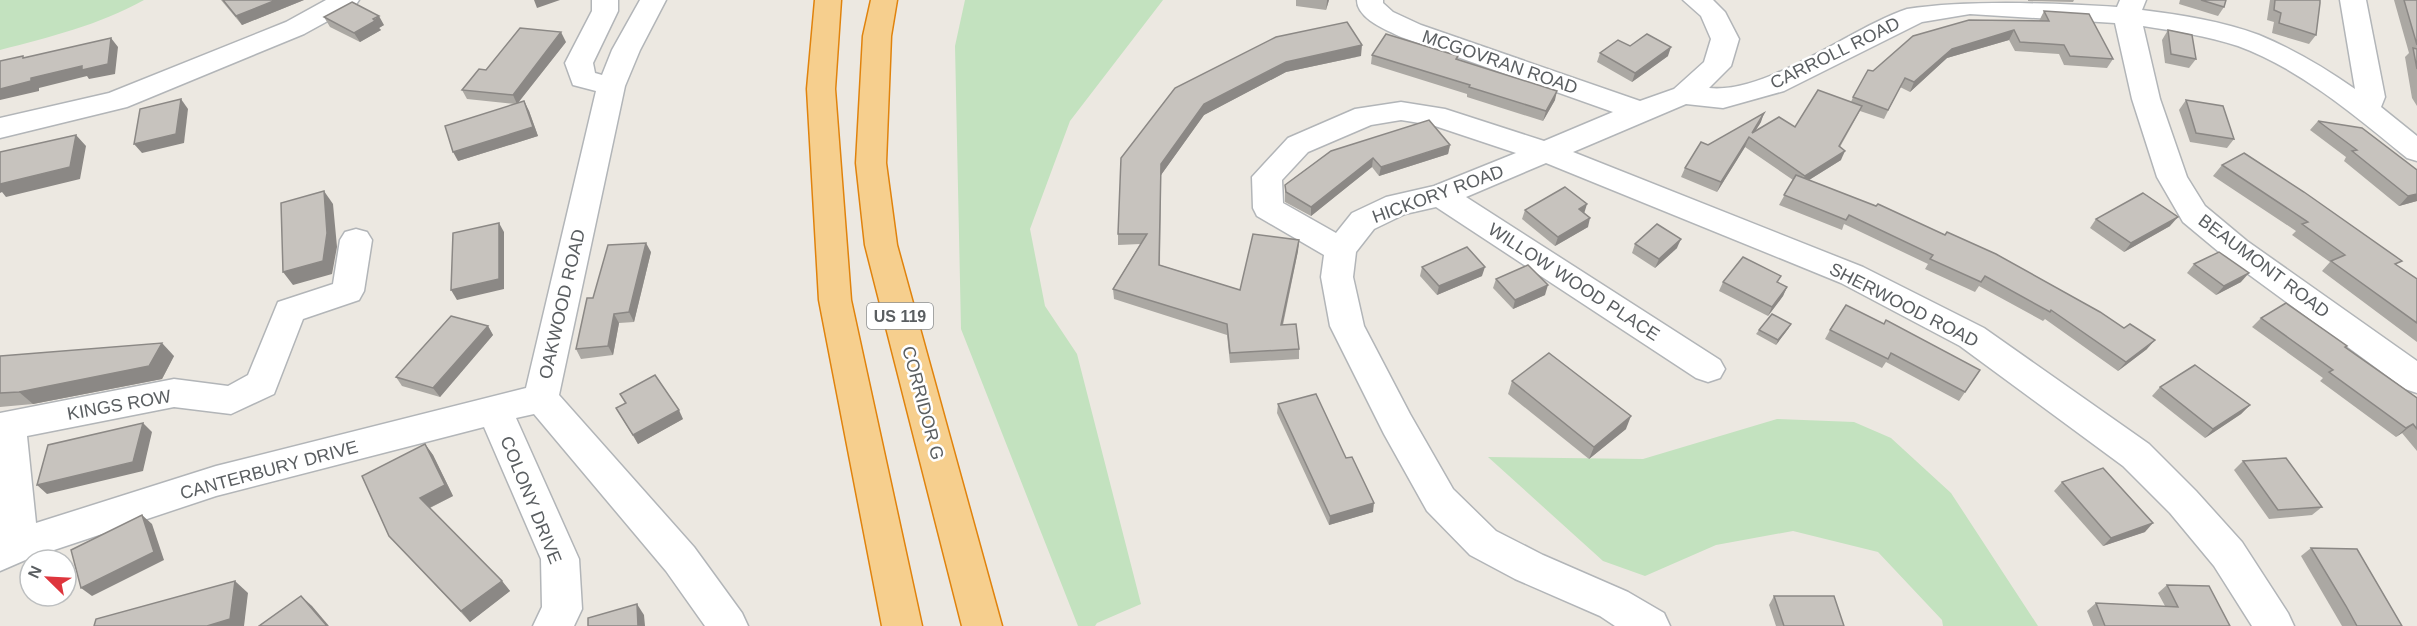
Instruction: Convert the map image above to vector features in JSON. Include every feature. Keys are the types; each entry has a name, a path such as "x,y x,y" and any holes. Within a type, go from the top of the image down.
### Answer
{"highway":[{"name":"US 119","path":"828,0 821,89 835,300 902,626"},
{"name":"CORRIDOR G","path":"884,0 877,36 871,163 881,245 982,626"}],"street":[{"path":"0,128 117,100 295,28 346,0"},
{"path":"605,0 605,11 579,63 583,79 611,86"},
{"name":"OAKWOOD ROAD","path":"653,0 626,50 611,86 541,398 680,559 728,626"},
{"name":"MCGOVRAN ROAD","path":"1370,0 1370,5 1384,18 1411,31 1640,111"},
{"name":"HICKORY ROAD","path":"1340,250 1364,221 1397,205 1441,195 1546,153 1640,111 1684,95 1717,66 1725,39 1712,12 1696,0"},
{"path":"2353,0 2371,97 2366,109"},
{"name":"CARROLL ROAD","path":"1684,95 1723,99 1774,85 1915,15 1972,3 2130,8 2249,41 2308,69 2366,109 2417,151"},
{"name":"BEAUMONT ROAD","path":"2130,8 2146,99 2172,177 2194,214 2236,249 2417,379"},
{"name":"SHERWOOD ROAD","path":"1340,250 1268,208 1267,177 1298,145 1365,116 1401,111 1435,116 1546,153 1852,275 1972,337 2136,455 2183,502 2228,554 2274,626"},
{"name":"WILLOW WOOD PLACE","path":"1441,195 1708,369"},
{"name":"KINGS ROW","path":"10,550 8,425 174,393 231,400 262,384 290,311 348,291 356,240"},
{"path":"1340,250 1337,278 1347,326 1397,424 1440,500 1483,543 1529,567 1614,604 1650,626"},
{"name":"CANTERBURY DRIVE","path":"10,550 216,481 541,398"},
{"name":"COLONY DRIVE","path":"494,409 560,559 562,609 553,626"}],"green space":[{"path":"0,0 144,0 110,17 0,50"},
{"path":"965,0 1163,0 1070,121 1030,229 1045,306 1077,354 1141,604 1097,623 1095,626 1078,626 961,329 955,46"},
{"path":"1777,419 1854,422 1891,438 1951,493 2038,626 1943,626 1942,620 1878,552 1793,531 1716,545 1645,576 1603,561 1488,457 1643,459"}],"building":[{"path":"223,0 276,0 236,16"},
{"path":"2201,0 2226,0 2224,7"},
{"path":"2275,0 2320,0 2316,35 2279,23 2281,13 2274,10"},
{"path":"2404,0 2417,0 2417,45"},
{"path":"352,2 379,16 373,19 375,21 354,33 324,17"},
{"path":"2044,11 2089,14 2113,59 2070,56 2064,45 2020,42 2014,30 1952,49 1914,82 1905,78 1888,110 1853,97 1868,70 1873,71 1913,36 1969,20 2049,21"},
{"path":"1347,22 1362,45 1286,62 1204,104 1161,164 1159,265 1240,290 1253,234 1299,240 1281,325 1296,324 1299,349 1230,353 1227,324 1113,289 1147,234 1118,234 1121,158 1175,88 1276,37"},
{"path":"520,28 561,32 513,95 462,90 479,69 486,70"},
{"path":"2168,30 2192,35 2196,59 2171,54"},
{"path":"1386,34 1458,56 1456,59 1557,91 1546,111 1372,55"},
{"path":"1647,34 1671,47 1635,73 1600,53 1618,40 1630,46"},
{"path":"111,38 108,64 82,70 82,66 31,78 31,81 0,89 0,61"},
{"path":"2413,48 2417,49 2417,69"},
{"path":"1818,90 1862,106 1839,146 1845,151 1805,176 1749,137 1721,182 1685,168 1701,142 1708,145 1764,113 1752,133 1779,117 1795,127"},
{"path":"181,99 176,134 134,144 140,109"},
{"path":"2186,100 2223,106 2234,139 2196,133"},
{"path":"524,101 533,127 453,152 445,126"},
{"path":"1429,120 1450,145 1381,167 1373,158 1311,207 1286,192 1285,185 1331,151"},
{"path":"2318,121 2362,128 2417,170 2417,194 2408,196 2352,151 2357,150"},
{"path":"76,135 70,167 0,184 0,152"},
{"path":"2244,153 2402,261 2395,264 2417,279 2417,323 2331,261 2345,255 2302,224 2308,222 2222,165"},
{"path":"1796,175 1876,206 1878,204 1945,235 1947,232 1996,254 2100,312 2124,328 2130,324 2155,340 2126,362 2051,310 2050,312 1985,276 1981,282 1930,259 1933,255 1849,215 1846,220 1784,195"},
{"path":"1565,187 1587,204 1579,209 1590,218 1558,237 1525,210"},
{"path":"324,191 327,233 323,261 283,272 281,203"},
{"path":"2143,193 2178,217 2131,243 2096,219"},
{"path":"499,223 499,279 451,290 453,233"},
{"path":"1657,224 1681,239 1659,259 1635,244"},
{"path":"646,243 629,312 614,314 608,346 576,349 587,298 593,298 608,245"},
{"path":"1467,247 1485,267 1439,286 1422,267"},
{"path":"2219,252 2249,273 2224,286 2194,264"},
{"path":"1743,257 1781,276 1777,282 1787,287 1772,307 1723,282"},
{"path":"1528,265 1548,285 1515,300 1496,279"},
{"path":"2286,303 2417,398 2417,429 2413,424 2406,428 2329,372 2333,370 2261,318"},
{"path":"1846,305 1884,324 1886,320 1980,370 1965,392 1891,353 1888,359 1830,330"},
{"path":"1772,314 1791,324 1778,340 1759,330"},
{"path":"451,316 488,326 433,388 396,377"},
{"path":"162,343 149,366 19,392 0,393 0,356"},
{"path":"1549,353 1631,416 1594,447 1512,381"},
{"path":"2195,365 2250,405 2213,429 2160,387"},
{"path":"655,375 679,410 633,435 616,408 626,403 620,394"},
{"path":"1316,394 1346,458 1352,457 1374,503 1330,516 1278,404"},
{"path":"143,423 133,462 37,485 48,445"},
{"path":"425,444 445,485 420,498 502,581 461,611 389,536 362,476"},
{"path":"2286,458 2322,507 2278,510 2243,461"},
{"path":"2103,468 2153,523 2111,538 2062,482"},
{"path":"142,515 154,552 81,588 78,577 78,548 75,548"},
{"path":"2311,548 2357,549 2402,626 2357,626"},
{"path":"235,581 230,619 207,626 94,626 96,619"},
{"path":"2167,585 2209,586 2230,626 2105,626 2096,603 2178,607"},
{"path":"301,596 327,626 259,626"},
{"path":"1774,596 1834,596 1844,626 1784,626"},
{"path":"637,604 638,626 588,626 588,618"}]}
